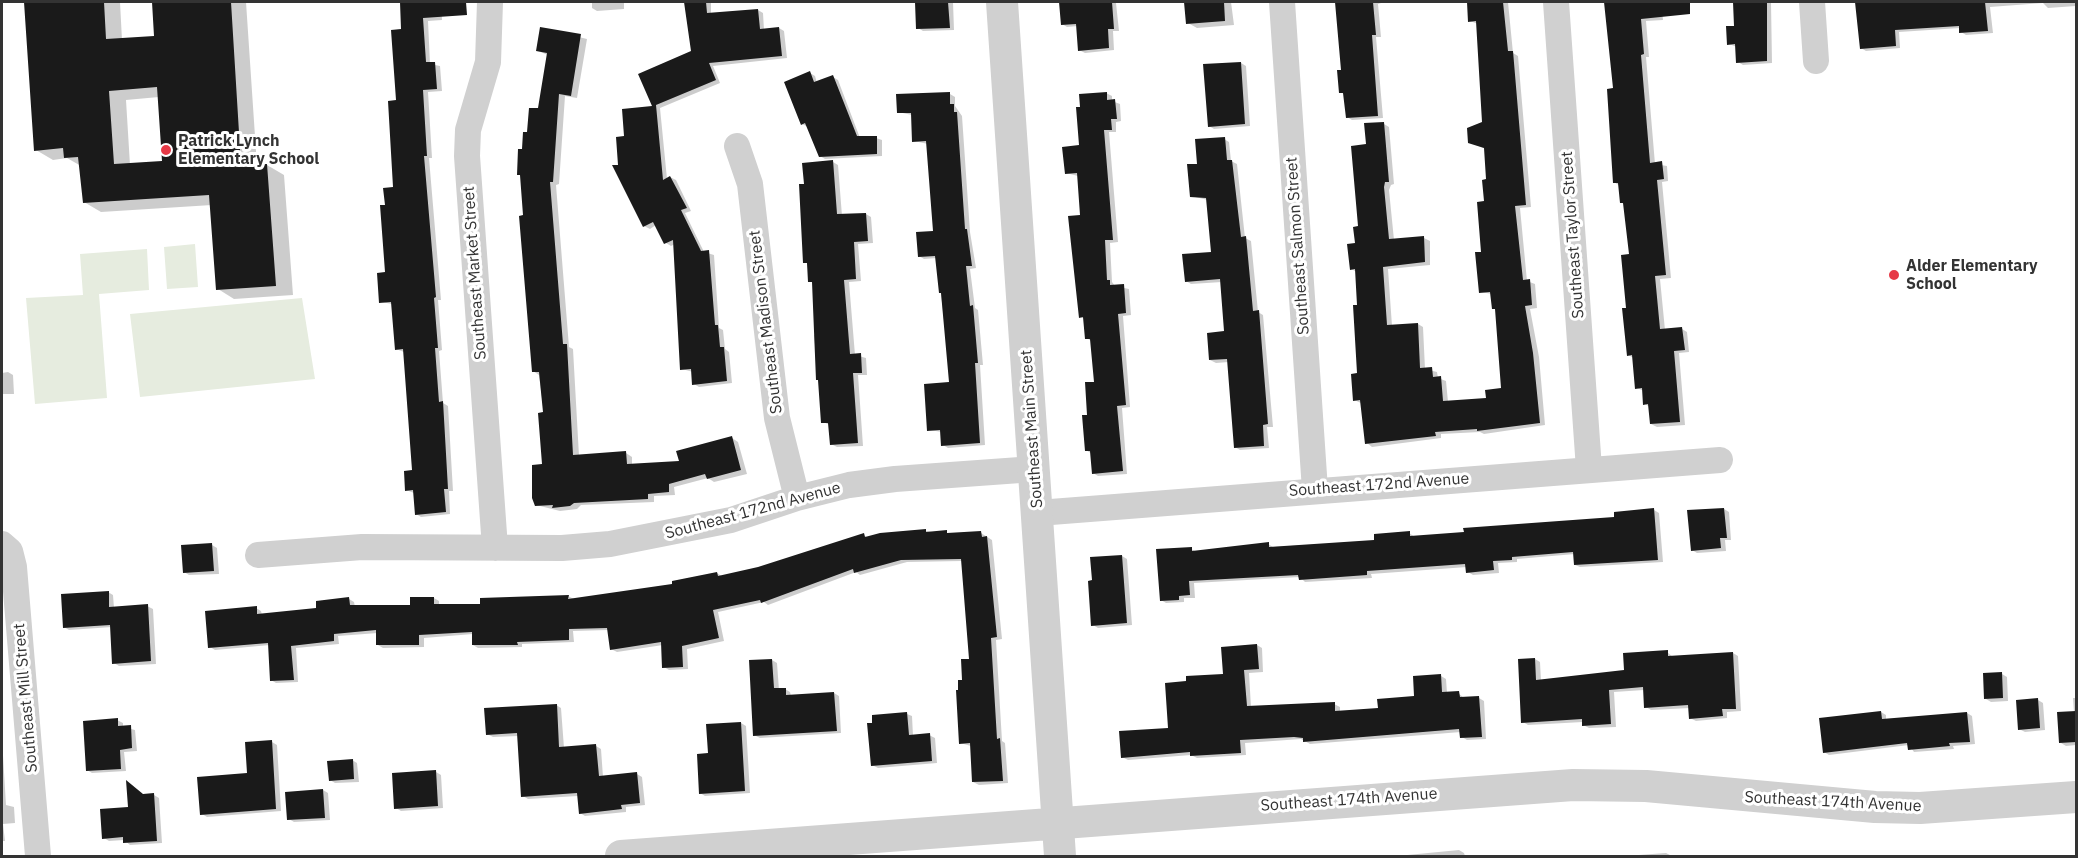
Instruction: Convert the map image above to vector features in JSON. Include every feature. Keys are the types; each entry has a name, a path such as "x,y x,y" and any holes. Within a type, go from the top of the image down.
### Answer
{"street":[{"name":"Southeast Market Street","path":"490,2 489,62 468,130 467,156 495,548"},
{"name":"Southeast Main Street","path":"1002,2 1060,856"},
{"name":"Southeast Salmon Street","path":"1282,2 1316,490"},
{"name":"Southeast Taylor Street","path":"1557,2 1589,469"},
{"path":"1812,2 1816,61"},
{"name":"Southeast Madison Street","path":"737,146 750,184 777,418 797,498"},
{"name":"Southeast 172nd Avenue","path":"1038,513 1720,460"},
{"name":"Southeast 172nd Avenue","path":"258,555 374,546 562,548 662,536 731,520 797,498 849,485 895,479 1034,469"},
{"name":"Southeast Mill Street","path":"2,544 10,551 14,567 38,856"},
{"name":"Southeast 174th Avenue","path":"621,856 1573,785 1657,787 1875,807 1920,808 2076,797"}],"shaded area":[{"path":"195,244 198,287 167,289 164,247"},
{"path":"147,249 149,290 99,294 107,398 35,404 26,298 83,295 80,254"},
{"path":"302,298 315,379 140,397 130,314"}],"building":[{"path":"24,2 104,2 106,39 154,36 152,2 231,2 241,165 267,164 276,286 216,290 209,195 83,203 78,157 64,158 63,148 34,151","holes":["157,87 162,161 114,164 109,91"]},
{"path":"400,2 466,2 467,15 423,18 426,62 435,62 437,89 423,90 427,156 424,156 436,297 434,298 438,348 435,348 439,402 443,401 448,489 444,489 446,512 415,515 413,490 405,491 404,471 412,470 403,349 395,350 391,302 379,303 377,273 385,272 380,205 385,205 383,188 393,187 388,101 396,100 391,30 401,29"},
{"path":"684,2 706,2 707,13 758,9 760,29 779,27 782,56 709,63 716,80 656,105 663,180 670,176 687,208 681,210 701,251 709,250 715,325 718,325 720,347 724,347 727,381 692,385 691,369 680,370 673,240 664,244 653,222 643,227 612,165 618,165 616,137 624,136 622,109 652,106 638,74 691,51"},
{"path":"915,2 948,2 950,28 916,29"},
{"path":"1059,2 1112,2 1114,29 1108,29 1109,48 1078,51 1076,24 1061,25"},
{"path":"1184,2 1224,2 1225,21 1186,24"},
{"path":"1335,2 1373,2 1376,35 1372,35 1378,116 1346,118 1343,93 1339,93 1337,70 1341,70"},
{"path":"1467,2 1503,2 1508,51 1513,51 1526,205 1515,206 1523,280 1530,279 1532,305 1525,306 1533,353 1540,423 1477,431 1477,429 1435,432 1436,436 1365,444 1360,400 1353,401 1351,374 1357,373 1353,305 1357,305 1355,269 1350,270 1347,244 1355,243 1353,227 1358,226 1351,146 1366,144 1364,123 1384,122 1389,182 1385,182 1384,187 1389,239 1424,236 1425,262 1383,267 1387,325 1418,323 1420,368 1432,367 1433,377 1441,376 1443,401 1486,398 1485,390 1501,388 1495,309 1492,309 1490,292 1479,293 1475,252 1481,252 1477,202 1484,201 1482,180 1486,179 1484,148 1468,143 1467,128 1482,122 1476,21 1468,22"},
{"path":"1604,2 1690,2 1690,14 1641,19 1644,54 1641,55 1650,163 1662,161 1664,179 1657,180 1666,275 1655,276 1660,329 1682,327 1685,350 1674,351 1680,422 1650,424 1648,404 1643,405 1642,388 1635,389 1632,355 1627,356 1622,308 1626,308 1621,255 1629,254 1623,203 1620,203 1618,183 1613,183 1607,89 1613,88"},
{"path":"1733,2 1767,2 1767,61 1736,63 1735,44 1727,45 1726,26 1734,26"},
{"path":"1855,2 1985,2 1988,31 1959,33 1959,26 1895,30 1896,46 1860,49"},
{"path":"540,27 581,34 571,96 559,94 553,182 550,182 563,344 567,344 573,455 626,451 627,464 679,461 676,451 732,436 741,470 707,479 705,474 669,484 669,492 648,494 648,499 574,503 570,506 552,508 553,505 535,506 532,498 532,465 542,464 538,413 543,412 539,372 532,372 519,216 523,215 520,175 517,175 518,149 522,149 523,132 527,132 529,108 538,108 547,53 536,51"},
{"path":"1241,62 1245,124 1208,127 1203,64"},
{"path":"810,71 814,82 833,75 857,136 877,136 877,154 819,157 805,123 801,125 784,82"},
{"path":"950,92 950,104 954,104 954,112 957,112 965,229 967,229 972,266 966,266 970,306 973,305 978,363 975,363 980,443 941,446 940,430 927,431 924,384 949,382 941,293 939,293 935,256 918,257 916,232 933,231 926,141 912,142 911,113 897,113 896,94"},
{"path":"1107,92 1107,100 1115,99 1117,119 1111,119 1112,130 1104,130 1113,240 1105,240 1107,280 1110,280 1110,285 1124,284 1126,313 1118,314 1126,405 1117,406 1123,471 1092,474 1090,451 1085,451 1082,415 1087,415 1085,382 1094,382 1090,339 1085,339 1083,317 1079,318 1068,216 1080,215 1077,173 1065,174 1062,147 1079,145 1076,107 1080,107 1079,94"},
{"path":"1225,137 1227,160 1232,160 1241,237 1246,236 1253,311 1259,310 1268,424 1263,425 1264,446 1234,448 1227,359 1209,360 1207,333 1224,331 1220,279 1185,282 1182,254 1211,252 1206,198 1190,197 1187,164 1197,164 1195,139"},
{"path":"833,160 837,214 866,213 868,241 854,242 856,279 844,280 850,354 861,353 862,373 853,373 858,443 830,445 828,423 821,423 818,380 816,380 812,282 808,282 807,263 803,263 799,184 804,184 802,163"},
{"path":"1654,508 1658,560 1574,565 1573,552 1512,557 1512,560 1493,561 1494,570 1466,573 1465,564 1367,571 1367,575 1299,580 1298,575 1189,581 1190,595 1179,596 1179,600 1160,601 1156,549 1192,547 1192,551 1269,542 1269,547 1374,540 1374,534 1410,531 1410,536 1464,532 1463,528 1614,517 1614,512"},
{"path":"1724,508 1727,538 1720,538 1721,548 1691,551 1687,510"},
{"path":"926,529 926,532 947,530 947,533 981,531 982,537 987,536 997,637 991,638 997,739 1000,738 1003,781 972,782 970,743 959,744 956,690 958,690 958,680 962,680 961,659 969,659 961,559 901,560 854,573 853,569 761,603 760,600 713,610 719,638 682,646 683,667 662,668 661,642 610,650 607,628 569,629 569,640 517,642 518,645 472,645 472,632 419,635 419,645 376,645 376,630 334,634 334,641 291,646 294,680 270,681 268,643 208,648 205,611 257,606 257,614 316,608 316,601 349,597 350,605 410,605 410,597 434,597 434,604 480,604 480,598 569,595 568,599 672,584 672,581 717,572 718,576 758,567 864,533 865,537 880,533"},
{"path":"212,543 214,571 183,573 181,545"},
{"path":"1122,555 1127,623 1091,626 1088,581 1092,580 1090,557"},
{"path":"109,591 109,607 148,604 151,661 112,664 110,625 63,628 61,594"},
{"path":"1257,644 1259,669 1244,670 1247,706 1335,702 1335,711 1378,708 1377,699 1414,696 1413,676 1441,674 1442,692 1459,691 1460,697 1479,696 1482,737 1460,738 1459,729 1303,742 1303,738 1294,737 1240,740 1241,753 1190,756 1190,752 1121,758 1119,731 1168,728 1165,683 1186,681 1186,676 1223,674 1221,647"},
{"path":"1668,650 1668,656 1733,652 1736,709 1722,709 1723,716 1689,719 1688,705 1644,708 1643,687 1609,690 1611,724 1582,726 1582,719 1521,723 1518,659 1535,658 1536,680 1624,670 1623,653"},
{"path":"772,659 774,688 786,688 786,695 834,692 837,731 753,736 749,660"},
{"path":"2002,672 2003,698 1984,699 1983,673"},
{"path":"2038,698 2040,728 2018,730 2016,700"},
{"path":"557,704 559,747 596,744 599,776 637,772 640,803 621,805 622,809 579,814 577,793 521,797 517,733 486,735 484,708"},
{"path":"1881,711 1882,719 1967,712 1970,742 1908,750 1907,743 1823,753 1819,718"},
{"path":"2076,711 2076,742 2059,743 2057,712"},
{"path":"907,712 909,735 930,733 932,761 871,766 867,723 872,723 872,715"},
{"path":"118,718 118,726 131,725 132,748 120,750 121,769 86,771 83,721"},
{"path":"741,722 745,791 699,794 697,754 708,753 706,724"},
{"path":"272,740 276,809 200,815 197,777 247,773 245,742"},
{"path":"353,759 354,779 329,781 327,761"},
{"path":"436,770 438,806 394,809 392,773"},
{"path":"126,780 143,794 154,793 157,841 123,843 123,837 102,839 100,809 128,807"},
{"path":"323,789 325,818 287,820 285,792"}],"place":[{"name":"Patrick Lynch Elementary School","path":"166,150"},
{"name":"Alder Elementary School","path":"1894,275"}]}
